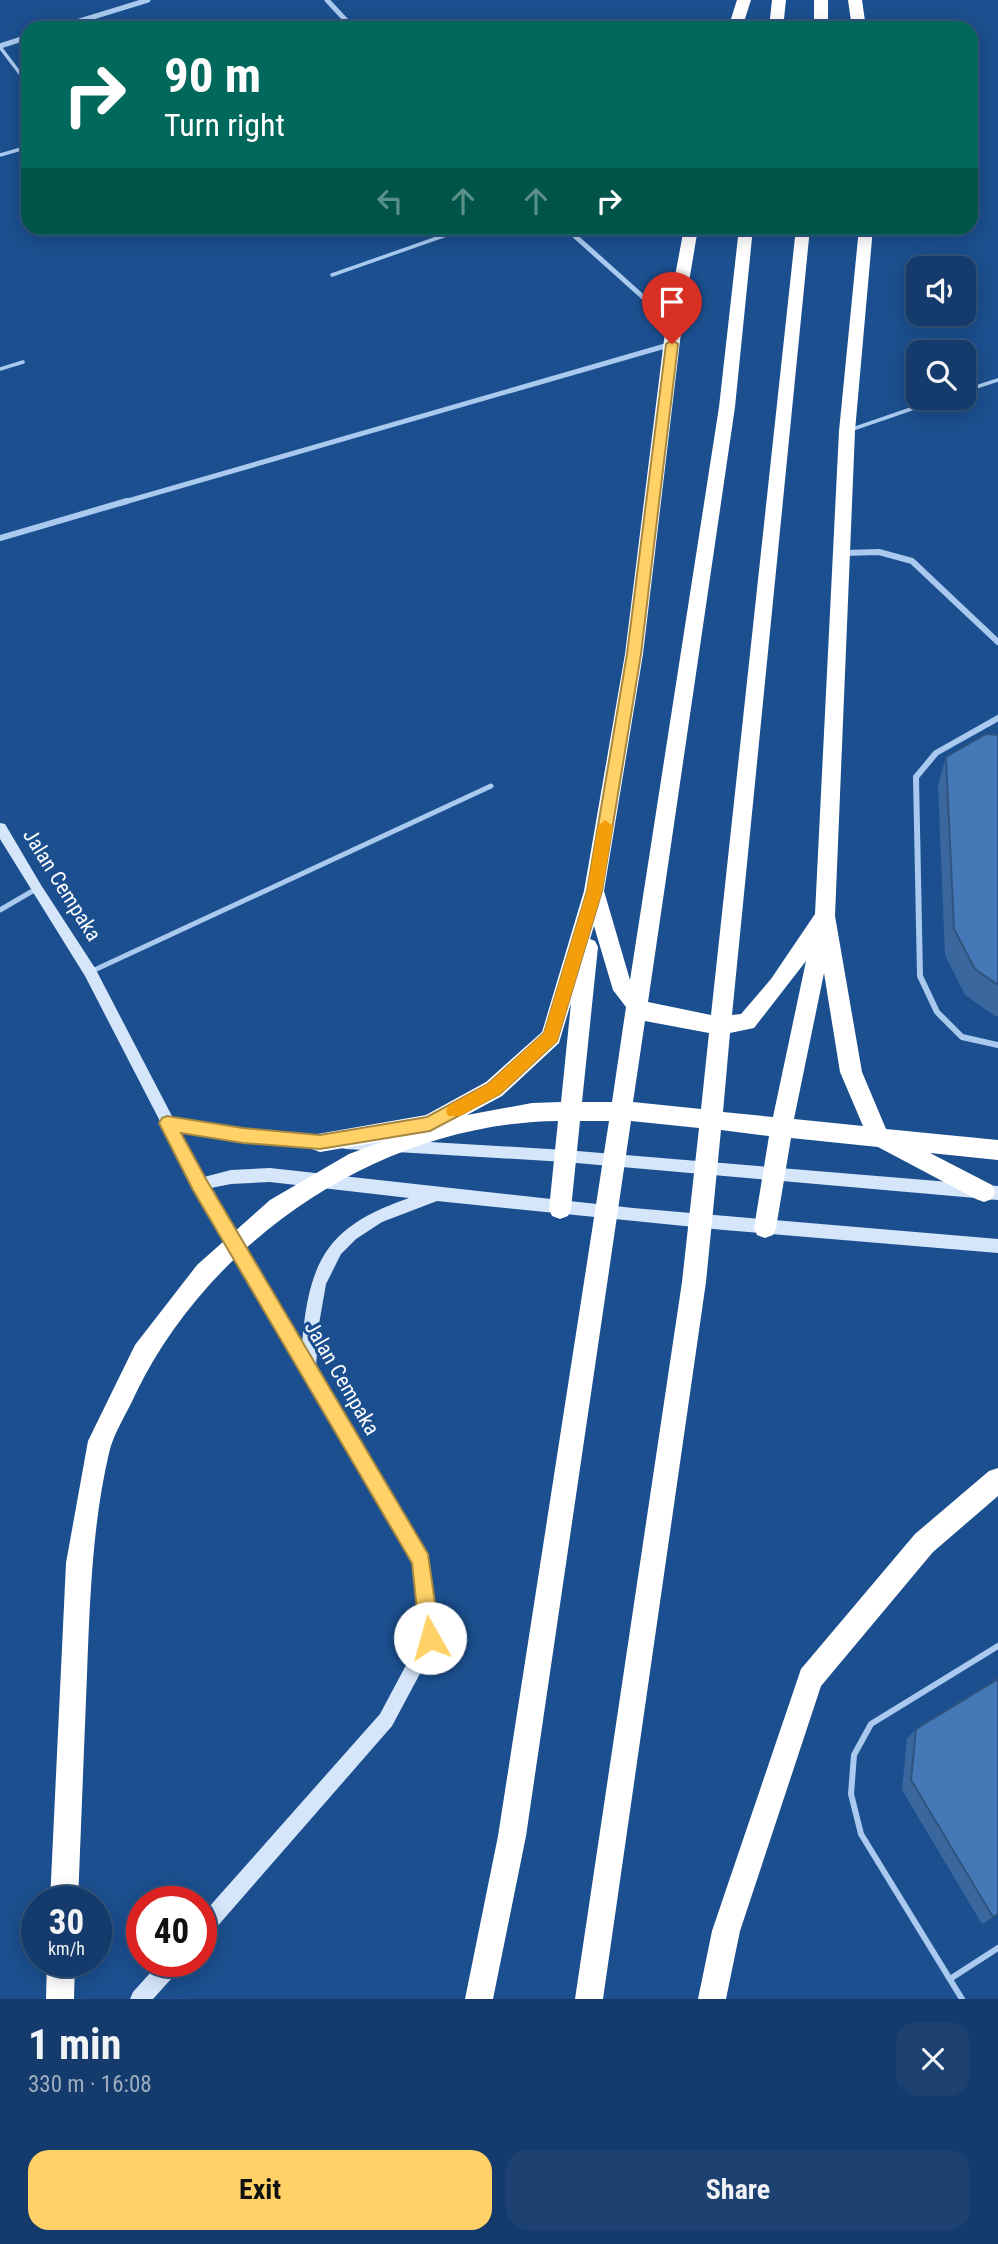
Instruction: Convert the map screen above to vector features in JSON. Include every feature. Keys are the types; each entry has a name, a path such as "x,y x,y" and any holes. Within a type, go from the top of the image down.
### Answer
{"highway":[{"path":"737,21 744,0"},
{"path":"821,0 821,21"},
{"path":"855,0 858,21"},
{"path":"560,1209 594,891 634,654 674,324 690,235"},
{"path":"479,1999 520,1781 727,407 745,235"},
{"path":"589,1999 694,1282 802,235"},
{"path":"765,1228 772,1174 825,916 847,431 865,235"},
{"path":"594,891 622,990 644,1012 720,1026 747,1022 778,985 825,916"},
{"path":"320,1142 430,1124 494,1089 551,1037 594,891"},
{"path":"825,916 851,1072 878,1136 991,1192"},
{"path":"65,1886 79,1563 97,1449 143,1353 205,1272 278,1207 357,1161 442,1129 532,1112 626,1111 998,1150"},
{"path":"712,1999 726,1931 810,1678 924,1544 998,1480"},
{"path":"60,1999 61,1977"}],"main road":[{"name":"Jalan Cempaka","path":"0,828 90,972 200,1184 421,1561 430,1638 386,1720 217,1912"},
{"path":"167,1123 243,1135 320,1142 565,1156 991,1192"},
{"path":"200,1184 231,1177 270,1175 560,1209 998,1246"},
{"path":"309,1366 312,1306 330,1254 368,1221 435,1195"},
{"path":"140,1999 160,1977"}],"street":[{"path":"80,21 148,0"},
{"path":"327,0 346,21"},
{"path":"0,46 21,39"},
{"path":"574,235 674,324"},
{"path":"0,538 672,344"},
{"path":"841,554 874,550 912,561 998,642"},
{"path":"998,718 936,753 916,777 920,976 937,1012 962,1037 998,1045"}],"lane":[{"path":"0,46 21,74"},
{"path":"0,155 21,149"},
{"path":"332,275 446,235"},
{"path":"0,369 23,362"},
{"path":"976,387 998,380"},
{"path":"847,431 908,410"},
{"path":"90,972 491,786"},
{"path":"0,910 36,889"},
{"path":"962,1999 861,1833 851,1794 854,1755 871,1724 998,1646"},
{"path":"950,1979 998,1948"}],"building":[{"path":"986,734 998,735 998,985 975,969 954,929 946,757"},
{"path":"998,1679 998,1914 993,1917 911,1780 916,1729"}],"slow traffic":[{"path":"454,1111 494,1089 551,1037 594,891 605,826"}],"route":[{"path":"430,1638 421,1561 167,1123 243,1135 320,1142 430,1124 494,1089 551,1037 594,891 634,654 672,344"}]}
